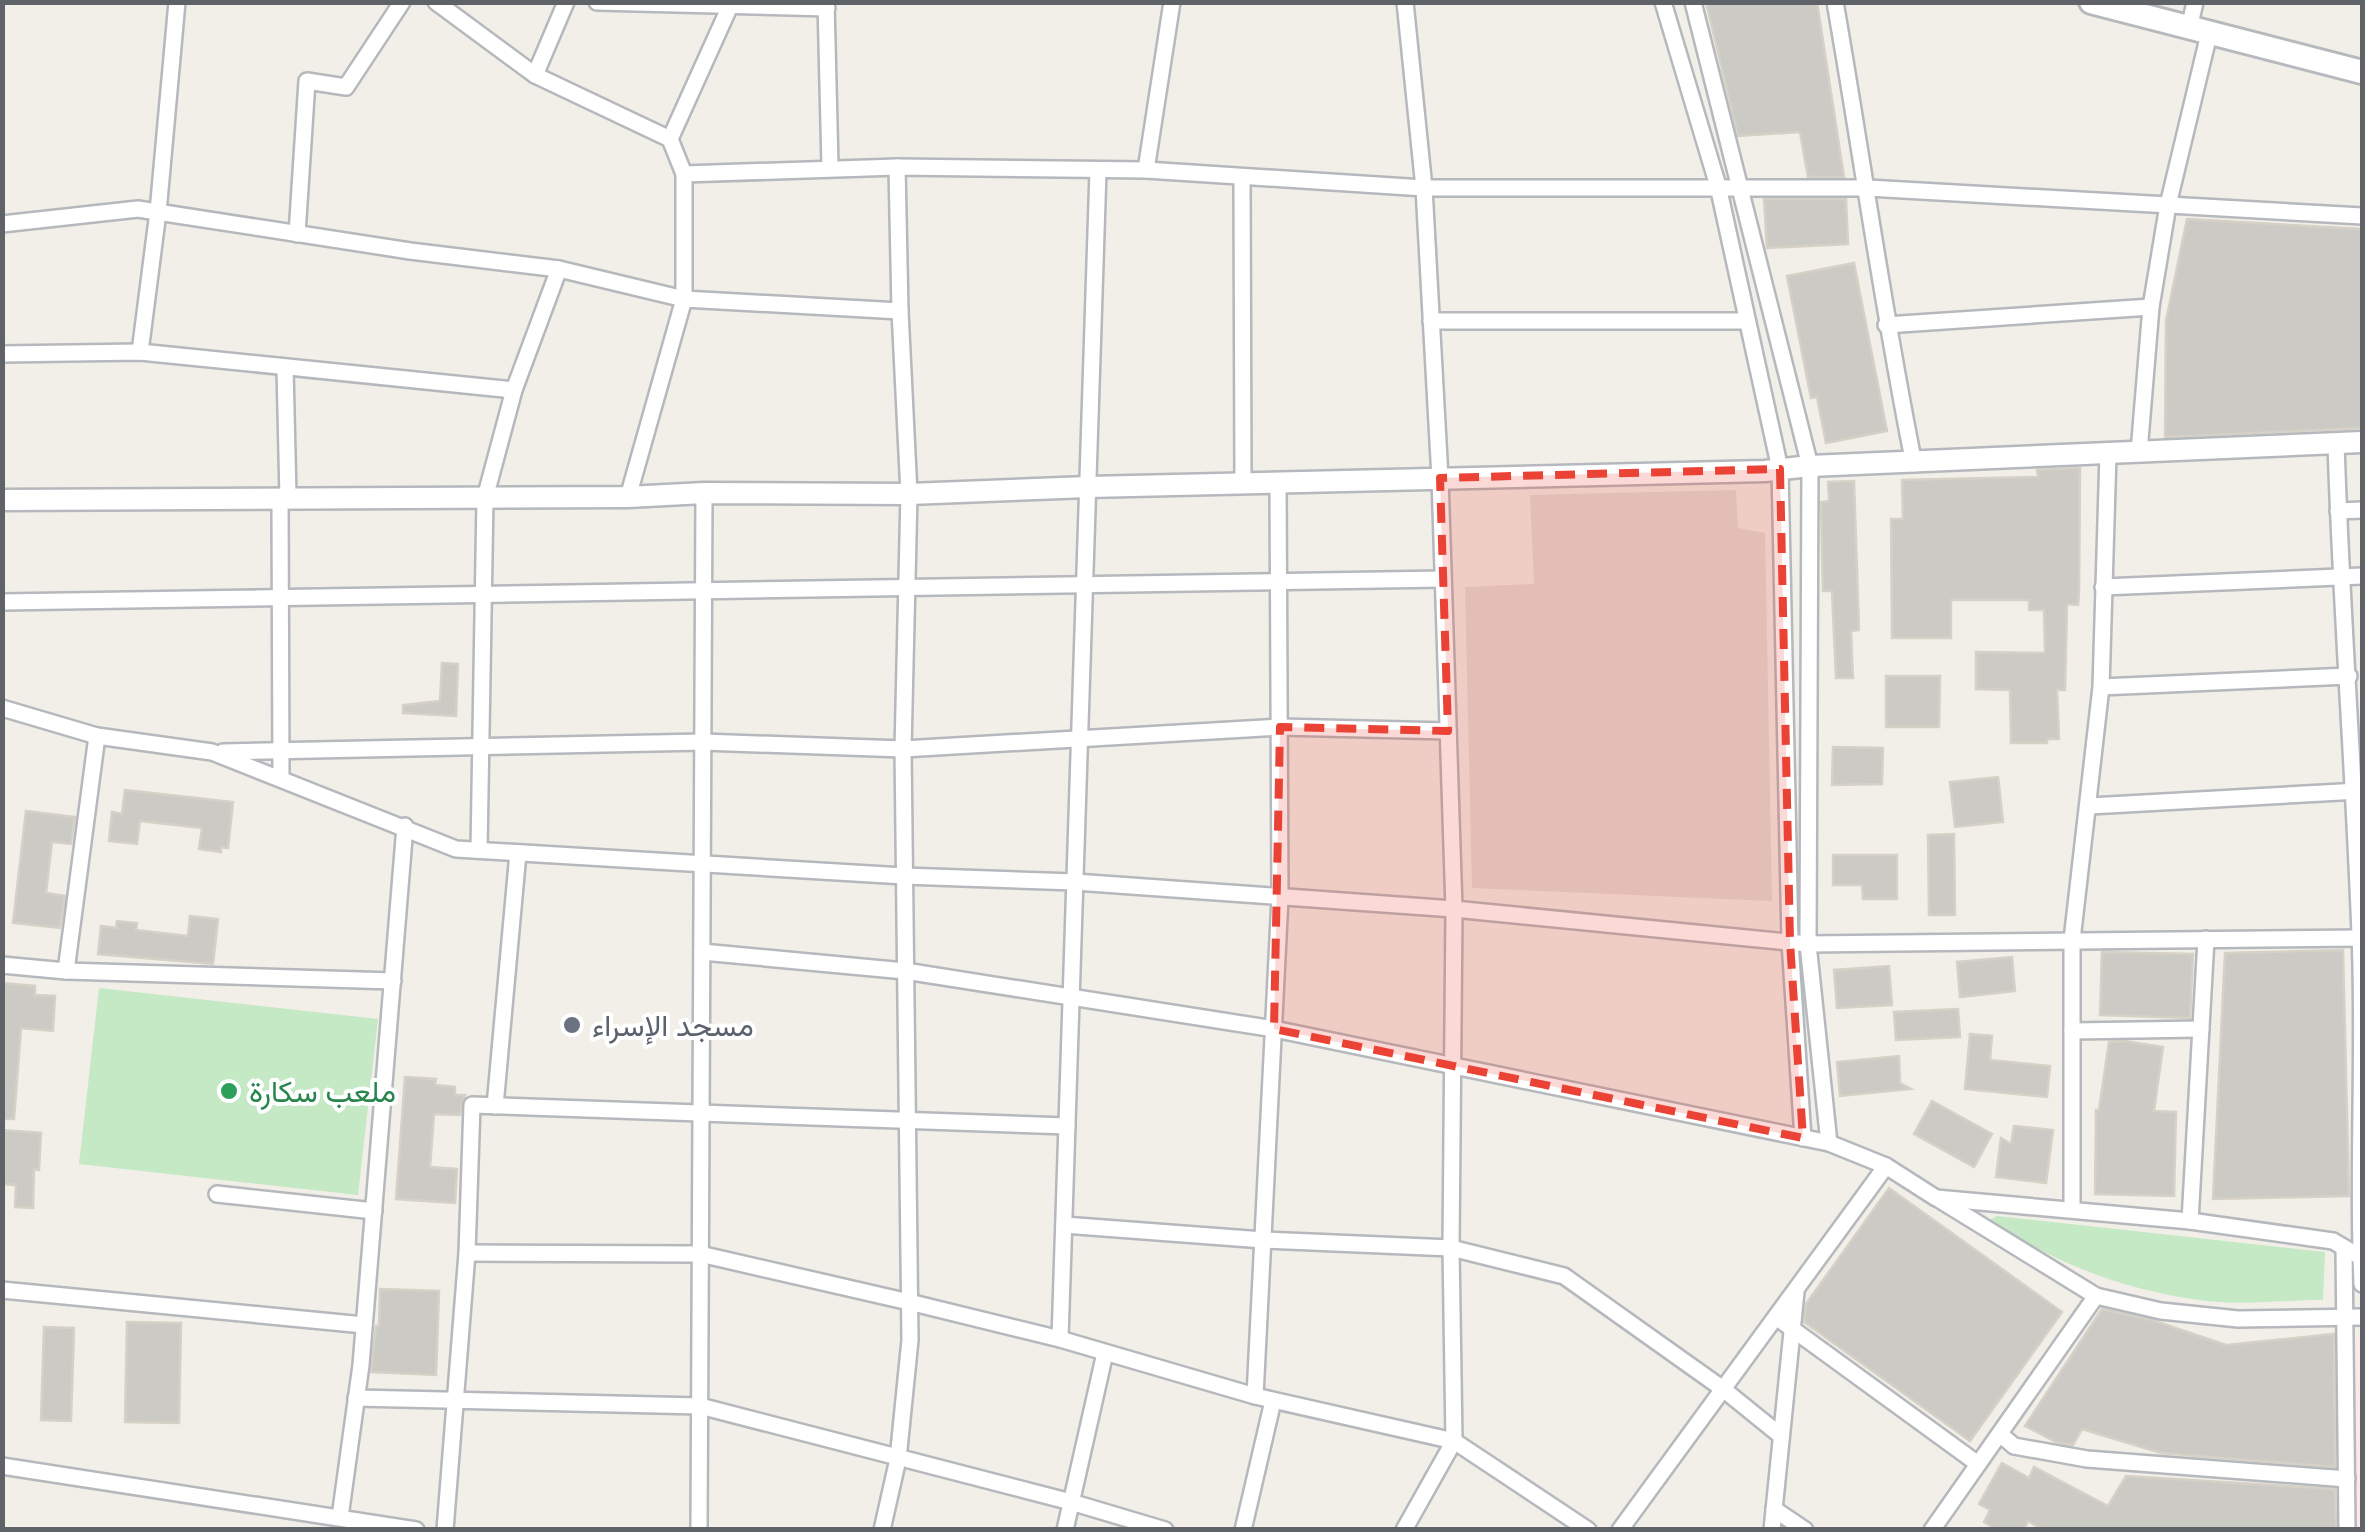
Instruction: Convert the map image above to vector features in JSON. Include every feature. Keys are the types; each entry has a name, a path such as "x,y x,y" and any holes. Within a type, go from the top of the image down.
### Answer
{"main road":[{"path":"2091,2 2362,72"}],"street":[{"path":"140,352 158,212 177,2"},
{"path":"297,234 307,81 346,87 402,2"},
{"path":"436,2 535,75 670,139 684,174 684,299 628,497"},
{"path":"535,75 566,2"},
{"path":"597,2 826,5 830,167"},
{"path":"1146,170 1172,2"},
{"path":"1404,2 1424,188 1440,478 1454,909 1450,1248 1454,1441 1404,1530"},
{"path":"1663,2 1718,186 1780,469 1790,942 1803,1138"},
{"path":"1693,2 1810,466 1808,944 1829,1143"},
{"path":"1835,2 1868,188 1886,326 1914,464"},
{"path":"2139,452 2151,308 2199,31 2195,2"},
{"path":"670,139 730,6"},
{"path":"882,1530 898,1459 910,1340 903,749 909,494 897,167"},
{"path":"684,174 897,167 1146,170 1424,188 1868,188 2362,216"},
{"path":"1060,1340 1098,171"},
{"path":"1242,178 1243,483"},
{"path":"2,224 138,209 558,269 684,299 900,312"},
{"path":"479,850 485,498 514,390 558,269"},
{"path":"1886,326 2151,308"},
{"path":"1431,321 1747,322"},
{"path":"2,354 140,352 514,390"},
{"path":"282,779 280,598 285,368"},
{"path":"2,500 628,497 704,492 909,494 1780,469 2362,442"},
{"path":"2336,443 2340,576 2357,791 2362,1284"},
{"path":"2072,1208 2072,940 2090,806 2100,686 2108,454"},
{"path":"1255,1396 1280,898 1278,482"},
{"path":"699,1530 704,492"},
{"path":"2338,511 2362,510"},
{"path":"2104,586 2362,576"},
{"path":"2,602 1443,580"},
{"path":"2100,686 2348,676"},
{"path":"2,708 97,736 212,752 703,742 903,749 1280,727 1448,731"},
{"path":"66,972 97,736"},
{"path":"212,752 456,849 904,876 1074,882 1454,909 1808,944 2361,938"},
{"path":"2090,806 2357,791"},
{"path":"340,1517 364,1325 405,826"},
{"path":"494,1106 518,852"},
{"path":"2190,1221 2206,939"},
{"path":"702,952 906,972 1274,1029 1829,1143 1886,1166 2096,1296 2161,1311 2238,1319 2362,1317"},
{"path":"2,966 66,972 392,981"},
{"path":"2072,1031 2201,1029"},
{"path":"445,1530 468,1253 472,1105 1067,1126"},
{"path":"1620,1530 1886,1166"},
{"path":"217,1194 374,1211"},
{"path":"1936,1198 2072,1208 2333,1241 2362,1258"},
{"path":"1064,1225 1263,1240 1450,1248 1564,1276 1723,1389 1781,1436"},
{"path":"2344,1248 2347,1530"},
{"path":"468,1253 700,1254 909,1302 1105,1352 1273,1401 1454,1441 1588,1530"},
{"path":"1772,1530 1797,1288"},
{"path":"2,1290 364,1325"},
{"path":"1932,1530 2096,1296"},
{"path":"1776,1317 1978,1464"},
{"path":"1065,1530 1105,1352"},
{"path":"356,1398 700,1406 1165,1530"},
{"path":"1243,1530 1273,1401"},
{"path":"2000,1434 2014,1446 2087,1459 2347,1479"},
{"path":"2,1466 416,1530"},
{"path":"1774,1510 1805,1530"}],"highlighted area":[{"path":"1780,469 1790,942 1803,1138 1274,1029 1280,727 1448,731 1440,478"}],"shaded area":[{"path":"1736,490 1738,528 1765,533 1772,901 1472,888 1465,587 1534,584 1530,495"},
{"path":"2362,1335 2362,1529 2356,1530 2357,1336"}],"green space":[{"name":"ملعب سكارة","path":"99,988 378,1019 358,1195 79,1164"},
{"path":"1997,1216 2325,1252 2323,1300 2214,1302 2142,1289 2089,1272 2039,1249 1990,1220"}],"building":[{"path":"1706,2 1817,2 1844,177 1808,177 1800,132 1738,136"},
{"path":"1764,199 1846,199 1848,244 1767,248"},
{"path":"2187,219 2362,229 2362,428 2165,437 2166,321"},
{"path":"1854,263 1887,431 1826,443 1817,397 1811,398 1787,276"},
{"path":"2080,468 2079,593 2078,605 2067,604 2065,690 2057,690 2059,739 2011,743 2010,690 1976,689 1976,652 2045,653 2044,610 2029,610 2029,600 1951,600 1951,638 1892,638 1891,519 1903,519 1902,480 2038,477 2037,470"},
{"path":"1854,481 1859,630 1851,631 1853,678 1836,678 1832,591 1823,591 1821,502 1829,501 1828,482"},
{"path":"442,663 458,664 456,716 403,713 403,705 440,701"},
{"path":"1886,676 1940,676 1939,727 1886,727"},
{"path":"1833,747 1883,748 1882,784 1832,785"},
{"path":"1998,777 2003,822 1955,827 1950,782"},
{"path":"125,790 233,802 228,848 221,847 221,852 199,849 202,828 140,821 137,844 109,841 112,812 122,814"},
{"path":"26,811 75,817 71,844 52,842 46,893 65,896 60,928 13,923"},
{"path":"1954,834 1955,915 1929,915 1928,835"},
{"path":"1833,855 1897,855 1897,899 1863,899 1862,885 1833,885"},
{"path":"190,916 218,919 213,964 98,954 101,926 116,928 117,921 137,923 136,930 188,936"},
{"path":"2343,950 2349,1196 2213,1199 2225,953"},
{"path":"2102,952 2193,954 2190,1018 2100,1015"},
{"path":"2012,957 2015,991 1960,997 1957,962"},
{"path":"1889,966 1892,1005 1837,1008 1834,970"},
{"path":"2,983 35,986 35,995 55,996 53,1031 21,1028 14,1119 2,1119"},
{"path":"1958,1009 1960,1037 1896,1040 1894,1012"},
{"path":"1970,1034 1992,1036 1990,1060 2050,1066 2047,1097 1965,1089"},
{"path":"2109,1042 2163,1047 2154,1111 2176,1112 2174,1196 2095,1194 2096,1110"},
{"path":"1899,1056 1900,1083 1911,1089 1840,1096 1837,1062"},
{"path":"405,1077 436,1079 435,1085 455,1087 455,1095 465,1095 460,1115 434,1114 430,1167 457,1169 455,1203 396,1199"},
{"path":"1932,1101 1992,1134 1974,1167 1914,1134"},
{"path":"2014,1126 2053,1130 2046,1183 1996,1177 2001,1138 2011,1144"},
{"path":"2,1130 41,1133 39,1170 34,1169 33,1208 15,1207 16,1185 2,1184"},
{"path":"1889,1188 2062,1312 1970,1441 1804,1322 1806,1304"},
{"path":"380,1289 439,1291 436,1375 371,1372"},
{"path":"2102,1309 2152,1320 2226,1345 2334,1334 2335,1467 2161,1453 2082,1429 2073,1445 2056,1442 2025,1426"},
{"path":"127,1322 181,1323 179,1423 125,1422"},
{"path":"44,1327 74,1328 71,1421 41,1420"},
{"path":"2002,1463 2029,1478 2034,1467 2108,1506 2126,1476 2335,1489 2336,1530 2043,1530 2028,1521 2024,1530 1997,1530 1984,1522 1990,1510 1979,1504"}],"place":[{"name":"مسجد الإسراء","path":"572,1025"},
{"name":"ملعب سكارة","path":"229,1091"}]}
